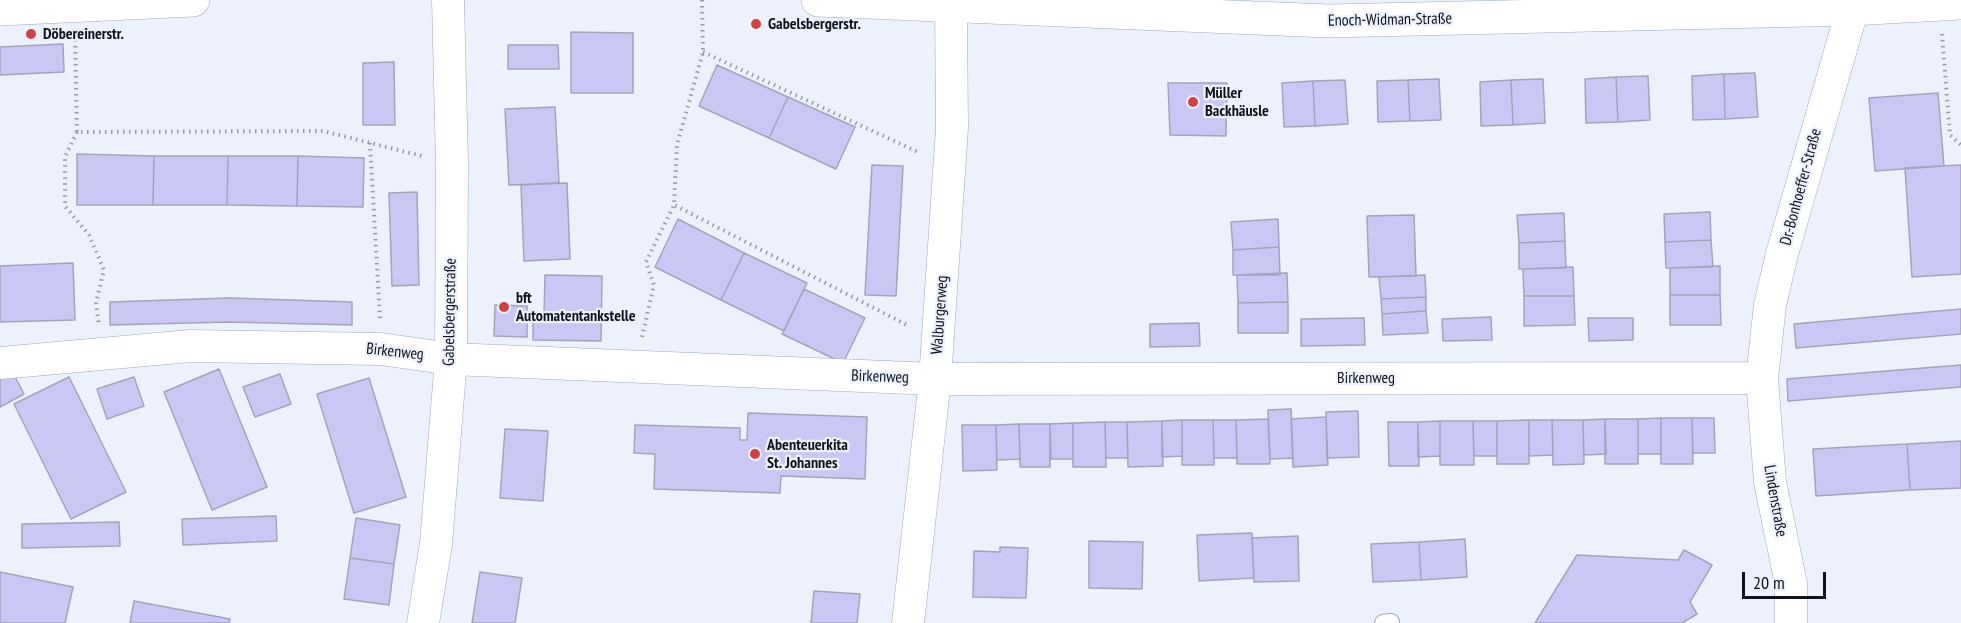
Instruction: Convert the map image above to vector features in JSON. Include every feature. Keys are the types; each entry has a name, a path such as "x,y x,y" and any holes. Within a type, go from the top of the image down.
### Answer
{"street":[{"path":"0,9 193,0"},
{"name":"Gabelsbergerstraße","path":"423,623 436,544 451,359 452,164 448,0"},
{"name":"Enoch-Widman-Straße","path":"818,0 1329,21 1950,3"},
{"name":"Dr.-Bonhoeffer-Straße","path":"1762,378 1770,305 1782,254 1853,5"},
{"name":"Walburgerweg","path":"908,623 936,379 952,128 951,6"},
{"name":"Birkenweg","path":"0,363 190,346 381,349 451,359 936,379 1762,378"},
{"name":"Lindenstraße","path":"1762,378 1770,482 1791,584 1791,623"}],"path":[{"path":"635,368 654,285 646,262 674,206 677,145 703,52 702,0"},
{"path":"1950,3 1950,135 1961,145"},
{"path":"74,7 77,132 65,157 65,206 89,235 104,270 96,303 102,354"},
{"path":"703,52 950,167"},
{"path":"77,132 323,131 452,164"},
{"path":"370,143 381,349"},
{"path":"674,206 938,342"}],"building":[{"path":"571,32 633,33 633,93 571,93"},
{"path":"63,44 64,72 0,75 0,47"},
{"path":"508,45 558,45 559,69 508,69"},
{"path":"394,62 395,125 363,125 363,63"},
{"path":"717,65 788,97 769,138 699,106"},
{"path":"1755,73 1758,117 1725,119 1724,74"},
{"path":"1724,74 1725,119 1693,120 1692,76"},
{"path":"1648,76 1650,120 1618,122 1616,77"},
{"path":"1616,77 1618,122 1586,123 1585,79"},
{"path":"1439,79 1441,120 1410,121 1408,80"},
{"path":"1543,79 1545,123 1513,125 1511,80"},
{"path":"1345,80 1348,124 1315,126 1313,81"},
{"path":"1408,80 1410,121 1378,122 1377,81"},
{"path":"1511,80 1513,125 1481,126 1480,82"},
{"path":"1313,81 1315,126 1284,127 1282,83"},
{"path":"1168,83 1227,83 1226,136 1170,135"},
{"path":"1938,93 1944,166 1875,171 1869,98"},
{"path":"788,97 855,127 836,169 769,138"},
{"path":"555,107 559,183 509,185 505,109"},
{"path":"77,154 154,156 153,205 77,205"},
{"path":"154,156 228,156 227,205 153,205"},
{"path":"228,156 298,156 297,206 227,205"},
{"path":"298,156 364,158 363,207 297,206"},
{"path":"872,165 903,166 896,296 865,295"},
{"path":"1961,165 1961,274 1912,277 1905,168"},
{"path":"567,183 570,259 524,261 521,185"},
{"path":"417,192 419,285 392,286 389,193"},
{"path":"1710,212 1711,240 1665,242 1664,214"},
{"path":"1564,213 1565,241 1519,243 1517,215"},
{"path":"1414,215 1416,276 1369,277 1367,216"},
{"path":"678,219 744,253 721,300 655,267"},
{"path":"1278,219 1279,247 1233,250 1231,222"},
{"path":"1711,240 1713,267 1666,268 1665,242"},
{"path":"1565,241 1566,268 1519,269 1519,243"},
{"path":"1279,247 1280,275 1233,275 1233,250"},
{"path":"744,253 807,283 784,331 721,300"},
{"path":"73,263 75,320 0,322 0,266"},
{"path":"1720,266 1720,295 1670,295 1670,268"},
{"path":"1573,267 1574,296 1524,296 1523,269"},
{"path":"1287,273 1288,302 1238,303 1237,275"},
{"path":"545,275 602,276 601,341 533,340 533,312 544,313"},
{"path":"1425,275 1426,297 1381,299 1379,277"},
{"path":"804,289 865,318 843,363 782,334"},
{"path":"1670,295 1720,295 1721,325 1670,325"},
{"path":"1524,296 1574,296 1575,325 1524,326"},
{"path":"1426,297 1426,311 1382,314 1381,299"},
{"path":"229,298 352,302 352,325 229,322 110,325 110,302"},
{"path":"1288,302 1288,333 1238,333 1238,303"},
{"path":"495,305 527,306 527,337 494,336"},
{"path":"1961,309 1961,334 1796,348 1794,324"},
{"path":"1426,311 1428,333 1383,335 1382,314"},
{"path":"1491,317 1492,340 1443,341 1442,319"},
{"path":"1364,318 1365,345 1301,346 1301,319"},
{"path":"1588,318 1633,318 1633,340 1589,341"},
{"path":"1199,323 1200,346 1150,347 1150,324"},
{"path":"1961,365 1961,387 1788,401 1787,379"},
{"path":"219,369 267,487 212,510 164,392"},
{"path":"13,373 24,394 0,407 0,379"},
{"path":"280,374 291,404 255,417 243,387"},
{"path":"69,377 126,492 71,519 14,404"},
{"path":"134,377 144,406 107,419 97,389"},
{"path":"369,378 406,497 354,513 317,394"},
{"path":"1291,409 1293,458 1270,459 1268,410"},
{"path":"1358,411 1359,457 1327,458 1326,412"},
{"name":"Abenteuerkita St. Johannes","path":"748,413 867,417 865,479 781,476 780,493 654,489 655,454 634,453 635,425 740,428 740,440 747,440"},
{"path":"1326,417 1328,465 1293,467 1291,419"},
{"path":"1661,418 1661,454 1638,454 1638,419"},
{"path":"1661,418 1692,418 1693,464 1661,464"},
{"path":"1692,418 1714,418 1715,453 1693,453"},
{"path":"1268,419 1270,464 1237,464 1236,420"},
{"path":"1605,419 1606,454 1584,455 1583,420"},
{"path":"1605,419 1638,419 1638,464 1605,464"},
{"path":"1182,420 1182,456 1162,457 1162,421"},
{"path":"1182,420 1213,420 1214,465 1182,465"},
{"path":"1213,420 1236,420 1237,458 1214,458"},
{"path":"1529,420 1552,420 1553,455 1529,456"},
{"path":"1529,420 1529,464 1497,464 1497,421"},
{"path":"1552,420 1583,420 1584,464 1553,465"},
{"path":"1162,421 1163,466 1128,467 1127,422"},
{"path":"1440,421 1440,456 1418,457 1418,422"},
{"path":"1440,421 1473,421 1474,465 1440,465"},
{"path":"1473,421 1497,421 1497,456 1474,456"},
{"path":"1105,422 1106,467 1073,467 1073,423"},
{"path":"1105,422 1127,422 1128,458 1106,458"},
{"path":"1388,422 1418,422 1419,466 1389,466"},
{"path":"1073,423 1073,459 1051,459 1050,424"},
{"path":"1019,424 1020,459 997,460 996,425"},
{"path":"1019,424 1050,424 1050,467 1020,467"},
{"path":"962,425 996,425 997,470 963,471"},
{"path":"505,429 548,431 543,501 500,498"},
{"path":"1961,441 1961,488 1910,490 1907,444"},
{"path":"1907,444 1910,490 1816,496 1813,449"},
{"path":"276,516 277,541 183,545 182,519"},
{"path":"356,518 400,525 394,564 350,558"},
{"path":"119,522 120,546 22,548 22,524"},
{"path":"1252,533 1254,578 1199,581 1197,535"},
{"path":"1298,536 1299,581 1254,582 1252,538"},
{"path":"1465,539 1467,577 1421,580 1419,542"},
{"path":"1089,541 1143,542 1142,589 1089,588"},
{"path":"1419,542 1421,580 1373,582 1371,544"},
{"path":"1000,547 1028,548 1026,598 973,597 974,551 1000,552"},
{"path":"1684,550 1712,565 1690,602 1697,614 1682,623 1535,623 1577,555 1678,560"},
{"path":"350,558 394,564 389,605 344,599"},
{"path":"0,572 73,587 65,623 0,623"},
{"path":"480,572 522,578 515,623 472,623"},
{"path":"814,591 860,594 857,623 811,623"},
{"path":"134,601 230,619 229,623 130,623"}],"place":[{"name":"Gabelsbergerstr.","path":"756,24"},
{"name":"Döbereinerstr.","path":"31,34"},
{"name":"Müller Backhäusle","path":"1193,102"},
{"name":"bft Automatentankstelle","path":"504,307"},
{"name":"Abenteuerkita St. Johannes","path":"755,454"}]}
